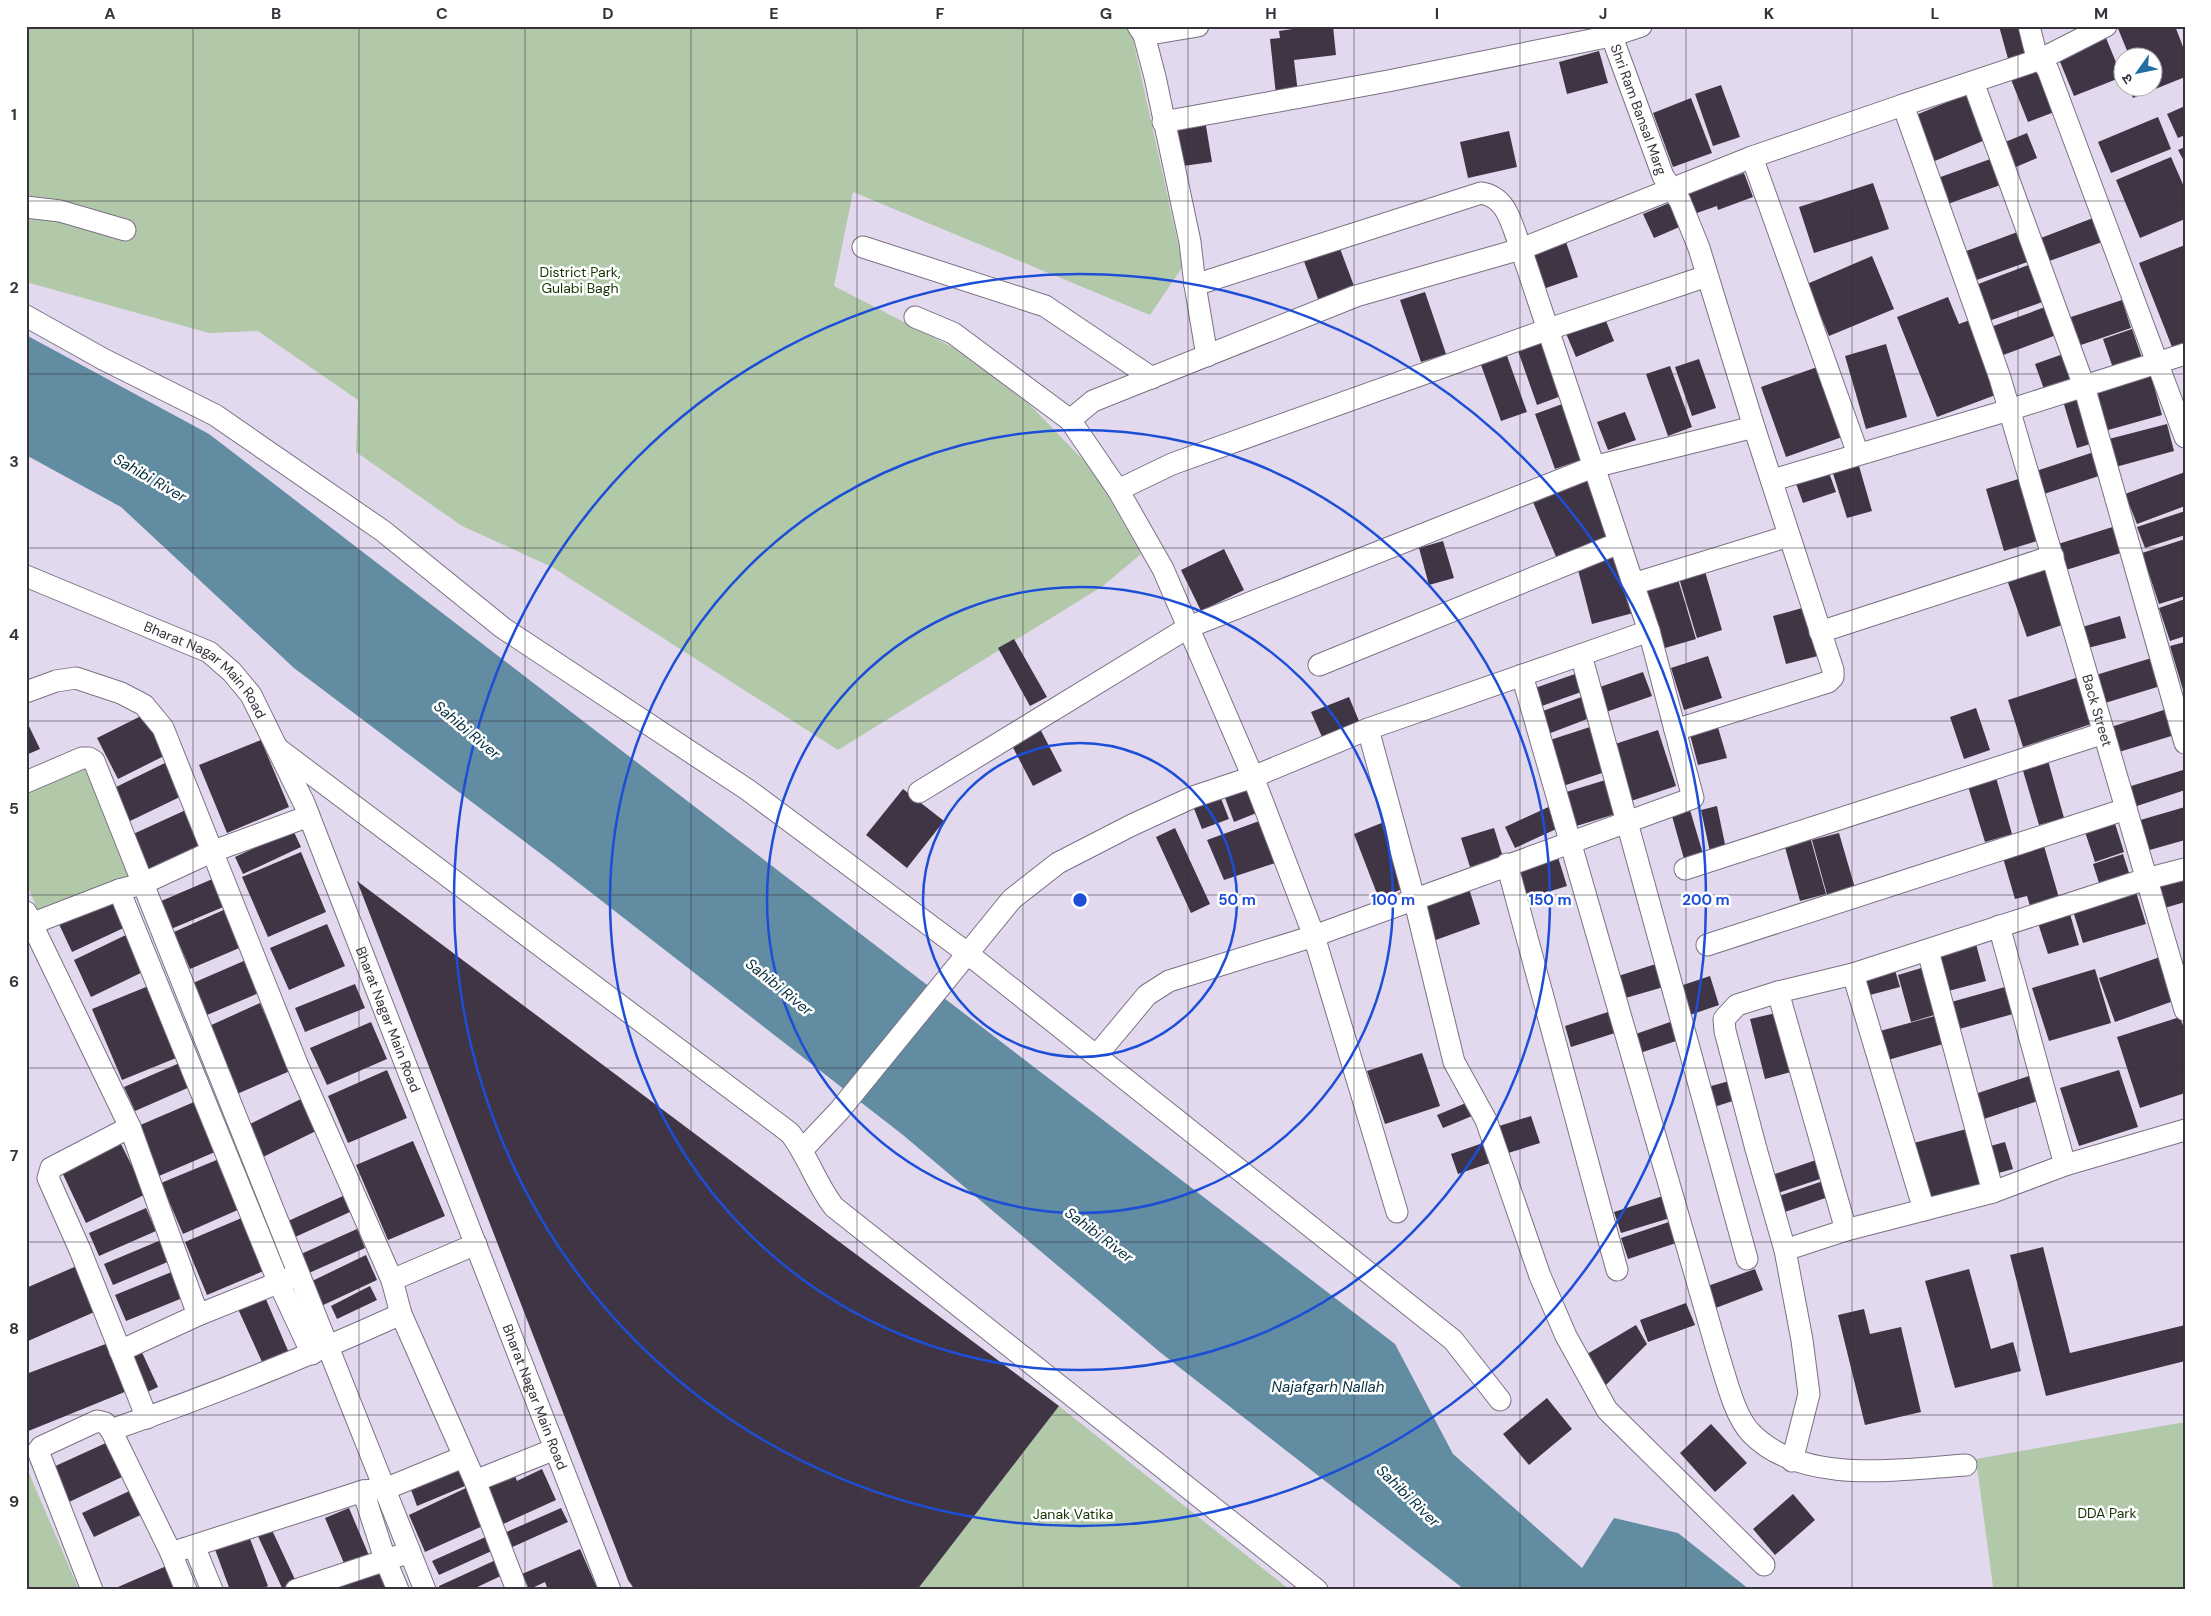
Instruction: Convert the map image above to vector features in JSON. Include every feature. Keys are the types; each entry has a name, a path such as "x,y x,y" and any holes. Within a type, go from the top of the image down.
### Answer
{"street":[{"path":"1198,26 1141,31 1155,77 1163,122 1190,242 1194,285 1207,356"},
{"path":"1163,122 1388,81 1609,31 1641,26"},
{"path":"2029,26 2035,50 2048,70 2159,362 2185,437"},
{"path":"1070,420 1093,401 1356,296 1521,249 1752,157 2041,59 2106,26"},
{"name":"Shri Ram Bansal Marg","path":"1609,31 1662,176 1680,201 1699,248 1754,427 1773,480 1789,536 1833,670 1833,677 1828,682 1675,730"},
{"path":"1973,82 2084,386 2185,743"},
{"name":"Back Street","path":"1903,106 1997,369 2185,1010"},
{"path":"1752,157 1858,454"},
{"path":"1097,1055 1147,995 1169,981 1314,936 1507,864 1693,798 1649,631 1521,249 1502,202 1492,195 1481,193 1194,285"},
{"path":"26,207 60,211 125,230"},
{"path":"863,248 1045,306 1152,378"},
{"path":"1118,490 1172,464 1707,276"},
{"path":"26,316 103,360 215,415 383,531 503,628 748,790 967,953 1453,1340 1500,1400"},
{"path":"915,317 954,333 1070,420 1118,490 1163,570 1253,777 1314,936 1397,1212"},
{"path":"1773,480 2009,410 2185,354"},
{"path":"919,792 1189,627 1593,467 1754,427"},
{"path":"1633,584 1789,536"},
{"path":"1319,665 1619,543"},
{"path":"1820,632 2053,556"},
{"name":"Bharat Nagar Main Road","path":"26,576 209,652 232,672 251,695 309,816 610,1590"},
{"path":"803,1149 839,1111 1012,899 1058,863 1192,797 1253,777 1368,729 1649,631"},
{"path":"1581,655 1628,821 1746,1259"},
{"path":"1522,675 1718,1357 1736,1405 1750,1432 1769,1448 1792,1461 1854,1471 1966,1465"},
{"path":"26,692 56,681 76,678 121,693 144,705 163,728 297,1064 392,1280 401,1314 475,1481 518,1590"},
{"path":"1368,729 1414,898 1454,1062 1486,1120 1540,1276 1566,1336 1587,1377 1607,1410 1764,1566"},
{"path":"1685,869 2104,733"},
{"path":"277,748 790,1133 803,1149 824,1195 834,1207 1317,1590"},
{"path":"26,782 82,758 94,760 299,1275 320,1351"},
{"path":"1707,945 2126,809"},
{"path":"198,1315 130,1127 28,918 142,884 211,852 309,816"},
{"path":"1507,864 1617,1270"},
{"path":"1792,1461 1809,1394 1802,1340 1785,1250 1756,1149 1725,1031 1724,1018 1729,1011 1737,1006 1778,992 1853,974 2146,879 2185,869"},
{"path":"119,890 278,1281 320,1351 385,1489 425,1590"},
{"path":"1999,926 2065,1165"},
{"path":"1928,951 1993,1192"},
{"path":"1853,974 1924,1210"},
{"path":"1778,992 1846,1230"},
{"path":"130,1127 51,1168 48,1178 80,1250 147,1418"},
{"path":"1785,1250 1846,1230 1993,1192 2065,1165 2185,1130"},
{"path":"392,1280 476,1244"},
{"path":"120,1351 278,1281 299,1275"},
{"path":"111,1430 147,1418 320,1351 401,1314"},
{"path":"92,1590 38,1451 41,1447 97,1421 105,1423 111,1430 171,1553 186,1590"},
{"path":"475,1481 555,1449"},
{"path":"171,1553 363,1491 385,1489 463,1457"},
{"path":"363,1491 385,1559 398,1590"},
{"path":"194,1546 212,1590"},
{"path":"305,1588 410,1552"}],"green space":[{"name":"District Park, Gulabi Bagh","path":"26,26 1130,26 1183,266 1150,315 853,192 834,286 958,350 1030,405 1093,470 1141,554 1103,586 838,750 552,567 462,526 356,452 358,400 258,331 209,333 26,282"},
{"path":"86,767 131,880 40,916 26,882 26,791"},
{"name":"Janak Vatika","path":"1059,1406 1290,1590 917,1590"},
{"name":"DDA Park","path":"2185,1422 2185,1590 1982,1590 1993,1587 1976,1459"},
{"path":"26,1466 79,1590 26,1590"}],"water":[{"name":"Najafgarh Nallah","path":"26,335 209,434 1395,1344 1453,1454 1582,1568 1614,1518 1678,1533 1750,1590 1465,1590 1161,1353 903,1135 553,863 294,668 121,507 26,455"}],"building":[{"path":"1313,26 1333,26 1336,55 1294,60 1298,93 1276,95 1270,39 1280,38 1279,31"},
{"path":"1999,26 2025,26 2034,59 2010,66"},
{"path":"2117,26 2175,26 2185,52 2185,77 2164,85 2164,48 2126,48"},
{"path":"2104,33 2114,57 2114,80 2074,96 2056,52"},
{"path":"1599,51 1608,83 1567,94 1559,62"},
{"path":"2039,65 2057,111 2028,122 2010,77"},
{"path":"1721,85 1740,137 1713,146 1695,94"},
{"path":"1972,92 1990,138 1930,163 1911,117"},
{"path":"1691,98 1712,153 1673,167 1653,113"},
{"path":"2185,106 2185,135 2178,138 2167,114"},
{"path":"2158,117 2171,149 2111,173 2098,142"},
{"path":"1205,120 1212,162 1176,167 1170,125"},
{"path":"1509,131 1517,167 1468,178 1460,142"},
{"path":"2027,133 2037,158 2009,170 1998,145"},
{"path":"2185,147 2185,163 2178,150"},
{"path":"1996,157 2006,183 1945,205 1935,179"},
{"path":"2171,157 2185,189 2185,219 2140,238 2116,180"},
{"path":"1744,173 1753,197 1718,210 1717,206 1691,215 1682,190 1709,185"},
{"path":"1873,183 1889,229 1814,253 1799,207"},
{"path":"1674,201 1684,225 1654,238 1643,214"},
{"path":"2093,218 2102,242 2041,264 2033,241"},
{"path":"2023,230 2033,260 1971,282 1961,253"},
{"path":"1566,242 1578,277 1543,289 1531,254"},
{"path":"1338,243 1357,294 1321,307 1302,256"},
{"path":"2185,245 2185,342 2172,347 2139,263"},
{"path":"1872,256 1894,309 1829,336 1807,284"},
{"path":"2031,264 2045,301 1986,322 1973,286"},
{"path":"1425,292 1446,354 1421,362 1400,300"},
{"path":"1948,297 1959,324 1970,320 1998,394 1937,417 1897,317"},
{"path":"2122,300 2131,328 2072,348 2062,320"},
{"path":"2048,306 2059,334 1998,357 1988,328"},
{"path":"1604,316 1614,341 1576,357 1565,331"},
{"path":"2132,329 2143,361 2114,371 2103,339"},
{"path":"1544,339 1564,395 1537,405 1517,348"},
{"path":"1886,344 1907,417 1866,429 1845,356"},
{"path":"1506,353 1527,412 1501,421 1480,362"},
{"path":"2066,353 2076,381 2045,392 2035,364"},
{"path":"1699,359 1716,408 1692,416 1675,367"},
{"path":"1670,366 1692,427 1668,436 1646,374"},
{"path":"1820,366 1845,436 1786,457 1761,387"},
{"path":"2151,375 2162,415 2101,432 2090,392"},
{"path":"2083,395 2097,442 2077,448 2063,401"},
{"path":"1565,403 1586,458 1555,469 1535,414"},
{"path":"1625,412 1636,440 1608,450 1597,422"},
{"path":"2167,424 2174,451 2112,468 2105,440"},
{"path":"2097,451 2105,474 2044,494 2036,471"},
{"path":"1857,459 1872,511 1847,518 1831,467"},
{"path":"1827,467 1836,492 1803,503 1794,478"},
{"path":"2185,472 2185,506 2137,524 2125,494"},
{"path":"2025,477 2044,539 2004,551 1986,489"},
{"path":"1592,478 1615,535 1557,559 1533,502"},
{"path":"2185,511 2185,535 2145,548 2137,527"},
{"path":"2119,525 2127,551 2066,570 2058,544"},
{"path":"2185,539 2185,596 2159,604 2142,553"},
{"path":"1443,541 1454,578 1429,585 1419,548"},
{"path":"1224,549 1244,590 1201,611 1181,570"},
{"path":"1616,551 1633,613 1592,624 1576,562"},
{"path":"2049,559 2071,622 2027,637 2005,574"},
{"path":"1704,568 1722,630 1697,638 1678,575"},
{"path":"1677,576 1696,639 1658,650 1639,587"},
{"path":"2185,599 2185,636 2170,641 2159,608"},
{"path":"1806,607 1818,656 1786,664 1773,616"},
{"path":"2120,616 2126,638 2088,648 2082,627"},
{"path":"1014,639 1047,697 1030,706 998,648"},
{"path":"2185,642 2185,693 2184,693 2170,646"},
{"path":"1708,656 1722,698 1684,710 1671,668"},
{"path":"2158,656 2167,684 2105,703 2096,675"},
{"path":"1643,672 1652,696 1606,712 1597,688"},
{"path":"1578,673 1584,691 1539,707 1532,689"},
{"path":"2082,676 2097,722 2023,747 2008,700"},
{"path":"1587,695 1595,716 1548,734 1540,712"},
{"path":"1349,697 1359,721 1322,737 1311,712"},
{"path":"1976,708 1990,750 1964,759 1950,717"},
{"path":"2170,708 2178,734 2119,752 2111,727"},
{"path":"145,714 166,755 118,779 97,738"},
{"path":"26,720 40,749 26,755"},
{"path":"1037,723 1062,771 1033,786 1008,738"},
{"path":"1717,724 1727,758 1698,765 1689,731"},
{"path":"1593,726 1608,771 1563,786 1547,741"},
{"path":"1658,730 1676,786 1631,801 1612,745"},
{"path":"261,740 289,807 227,833 199,765"},
{"path":"2047,757 2064,818 2039,825 2021,764"},
{"path":"169,761 186,794 128,822 112,789"},
{"path":"2183,770 2185,790 2134,807 2128,787"},
{"path":"1995,774 2012,834 1985,842 1967,783"},
{"path":"1612,778 1622,812 1573,827 1563,793"},
{"path":"1249,785 1259,812 1234,822 1224,795"},
{"path":"903,789 944,821 907,868 866,835"},
{"path":"1220,796 1229,819 1202,829 1193,806"},
{"path":"1555,804 1565,825 1515,848 1505,827"},
{"path":"1717,806 1726,849 1710,852 1701,810"},
{"path":"2185,807 2185,840 2146,851 2137,821"},
{"path":"188,809 206,846 147,873 131,835"},
{"path":"1690,810 1703,854 1684,859 1672,816"},
{"path":"2113,817 2124,852 2095,862 2083,826"},
{"path":"1262,820 1278,862 1224,880 1207,840"},
{"path":"1384,822 1402,889 1379,899 1354,834"},
{"path":"1175,828 1210,904 1191,913 1156,837"},
{"path":"1494,828 1503,857 1470,867 1461,838"},
{"path":"293,830 301,847 243,874 235,857"},
{"path":"1809,833 1826,894 1800,901 1783,840"},
{"path":"1839,833 1857,895 1829,902 1812,840"},
{"path":"2042,839 2059,898 2030,906 2027,896 2015,899 2001,851"},
{"path":"301,852 326,912 268,937 242,877"},
{"path":"1557,854 1567,886 1522,900 1512,868"},
{"path":"2123,854 2131,879 2101,889 2093,864"},
{"path":"217,877 228,905 171,929 159,902"},
{"path":"2185,879 2185,902 2161,909 2155,887"},
{"path":"357,881 1059,1406 917,1590 635,1590 628,1580"},
{"path":"1468,885 1480,924 1433,941 1422,901"},
{"path":"2136,892 2146,924 2083,943 2073,911"},
{"path":"116,895 130,925 72,952 58,922"},
{"path":"228,908 244,946 190,969 174,932"},
{"path":"2070,914 2079,945 2048,954 2038,923"},
{"path":"327,924 345,966 289,990 270,948"},
{"path":"130,933 147,970 91,997 74,960"},
{"path":"1976,944 1986,981 1941,993 1931,956"},
{"path":"2163,956 2179,999 2115,1022 2099,978"},
{"path":"246,960 261,992 207,1015 193,983"},
{"path":"1659,963 1667,986 1622,999 1615,977"},
{"path":"1928,966 1941,1013 1911,1022 1898,975"},
{"path":"2095,969 2111,1023 2049,1041 2032,988"},
{"path":"1895,970 1900,987 1870,995 1865,978"},
{"path":"1710,976 1719,1005 1690,1015 1680,986"},
{"path":"355,984 365,1008 305,1032 295,1008"},
{"path":"151,985 181,1056 122,1080 92,1009"},
{"path":"2005,987 2013,1014 1952,1031 1944,1004"},
{"path":"260,1003 290,1071 237,1094 207,1027"},
{"path":"1608,1012 1615,1033 1571,1047 1565,1026"},
{"path":"1776,1013 1791,1072 1765,1079 1750,1019"},
{"path":"1942,1014 1950,1042 1888,1060 1880,1031"},
{"path":"2180,1017 2185,1031 2185,1093 2140,1108 2117,1037"},
{"path":"1676,1020 1682,1039 1637,1054 1630,1036"},
{"path":"371,1022 387,1059 327,1085 310,1048"},
{"path":"1422,1053 1440,1106 1385,1124 1367,1071"},
{"path":"182,1062 192,1086 135,1111 124,1087"},
{"path":"387,1070 407,1118 348,1143 328,1096"},
{"path":"2119,1070 2138,1127 2079,1146 2060,1088"},
{"path":"2029,1076 2038,1101 1978,1121 1969,1096"},
{"path":"1733,1080 1739,1099 1711,1108 1704,1088"},
{"path":"303,1098 318,1130 263,1157 248,1125"},
{"path":"194,1102 215,1152 159,1176 138,1126"},
{"path":"1466,1103 1472,1116 1443,1128 1437,1115"},
{"path":"1531,1116 1540,1143 1505,1154 1496,1127"},
{"path":"1974,1127 1989,1188 1926,1205 1910,1144"},
{"path":"413,1141 445,1216 388,1240 356,1165"},
{"path":"120,1142 146,1194 86,1223 61,1170"},
{"path":"2005,1142 2013,1169 1991,1175 1983,1148"},
{"path":"1483,1143 1490,1163 1458,1174 1451,1154"},
{"path":"1822,1158 1829,1176 1778,1193 1772,1175"},
{"path":"219,1159 240,1209 183,1234 161,1183"},
{"path":"1829,1179 1834,1195 1785,1212 1779,1196"},
{"path":"343,1196 350,1212 293,1238 286,1222"},
{"path":"1663,1196 1670,1218 1621,1233 1614,1212"},
{"path":"146,1208 156,1231 99,1256 89,1233"},
{"path":"244,1217 266,1270 207,1295 185,1242"},
{"path":"1669,1222 1676,1243 1628,1259 1621,1238"},
{"path":"357,1229 365,1248 309,1273 301,1254"},
{"path":"161,1240 170,1261 113,1285 104,1264"},
{"path":"2043,1247 2070,1353 2185,1325 2185,1361 2046,1396 2010,1255"},
{"path":"366,1255 377,1280 319,1307 308,1283"},
{"path":"79,1265 99,1310 28,1341 26,1288"},
{"path":"1755,1269 1763,1290 1713,1309 1705,1287"},
{"path":"1969,1269 1991,1349 2013,1342 2021,1371 1955,1388 1925,1281"},
{"path":"174,1271 185,1297 126,1321 115,1295"},
{"path":"370,1286 377,1300 337,1319 331,1306"},
{"path":"265,1297 289,1353 263,1364 238,1309"},
{"path":"1686,1303 1695,1325 1648,1342 1640,1320"},
{"path":"1864,1309 1870,1334 1901,1327 1921,1412 1865,1425 1838,1315"},
{"path":"1636,1325 1647,1344 1600,1391 1582,1357"},
{"path":"111,1342 132,1389 26,1432 26,1374"},
{"path":"139,1346 158,1387 143,1394 124,1353"},
{"path":"1547,1398 1572,1429 1529,1465 1503,1434"},
{"path":"1711,1424 1747,1463 1715,1492 1680,1453"},
{"path":"108,1442 124,1476 67,1503 51,1468"},
{"path":"457,1467 465,1486 417,1506 410,1487"},
{"path":"542,1469 556,1500 501,1525 485,1489 515,1476 517,1481"},
{"path":"138,1487 149,1511 94,1537 82,1513"},
{"path":"468,1487 485,1525 425,1552 409,1515"},
{"path":"1793,1494 1815,1520 1775,1555 1753,1529"},
{"path":"349,1508 370,1558 346,1568 325,1518"},
{"path":"561,1508 568,1522 508,1549 502,1534"},
{"path":"271,1528 298,1586 288,1590 283,1590 257,1534"},
{"path":"247,1531 268,1586 258,1590 230,1590 213,1544"},
{"path":"490,1535 496,1549 439,1575 432,1561"},
{"path":"580,1549 598,1590 548,1590 545,1582 528,1590 520,1590 515,1577"},
{"path":"498,1559 505,1574 471,1590 440,1590 439,1586"},
{"path":"171,1564 182,1590 111,1590"},
{"path":"378,1565 390,1590 325,1590"}],"water label":[{"name":"Sahibi River","path":"150,478"},
{"name":"Sahibi River","path":"467,730"},
{"name":"Sahibi River","path":"779,987"},
{"name":"Sahibi River","path":"1099,1235"},
{"name":"Sahibi River","path":"1408,1496"}]}
